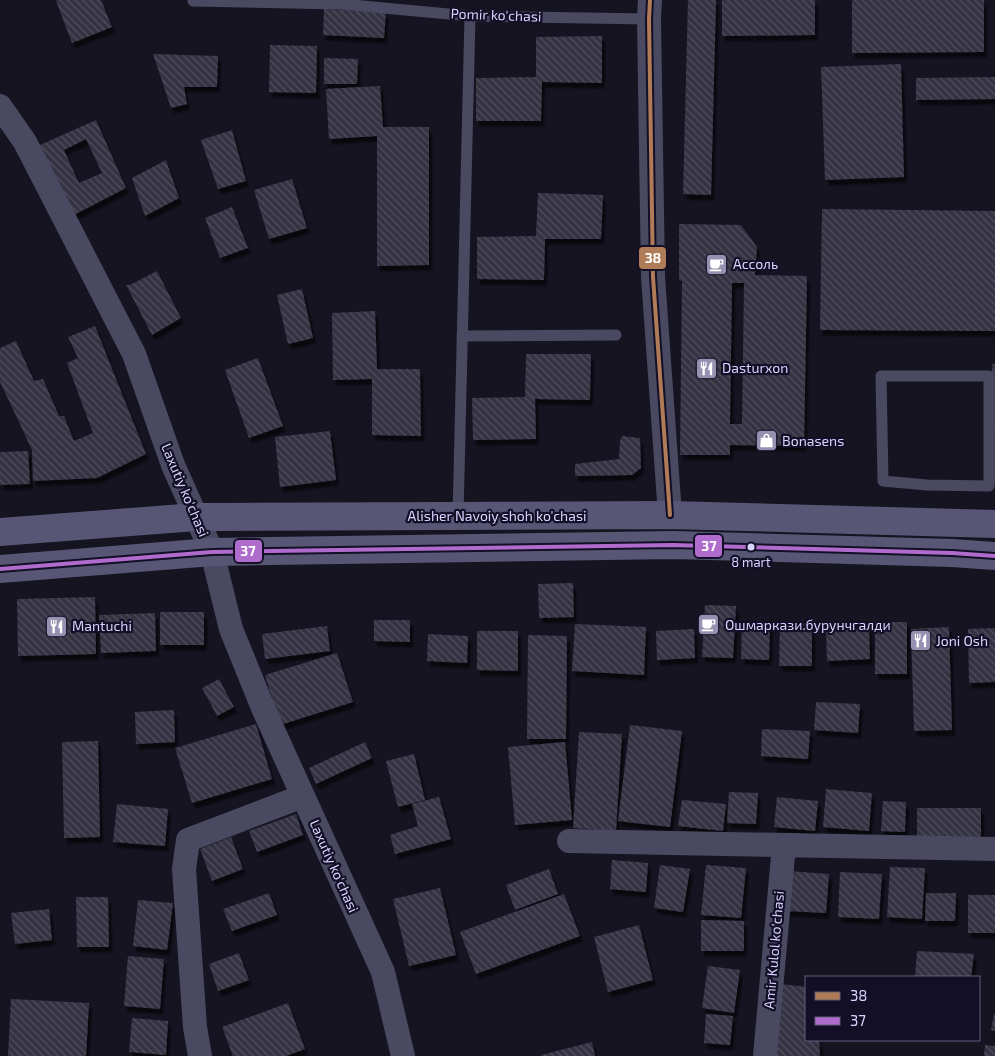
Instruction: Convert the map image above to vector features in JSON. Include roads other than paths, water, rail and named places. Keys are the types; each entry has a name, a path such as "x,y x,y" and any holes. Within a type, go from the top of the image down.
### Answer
{"main road":[{"name":"Alisher Navoiy shoh ko'chasi","path":"0,532 196,517 670,515 995,524"},
{"path":"0,570 212,552 673,545 952,553 995,556"}],"street":[{"name":"Pomir ko'chasi","path":"650,9 653,277 670,515"},
{"name":"Laxutiy ko'chasi","path":"0,106 25,142 134,354 173,465 212,552 231,629 262,708 383,972 403,1056"},
{"path":"200,1056 195,1027 184,869 188,840 302,796"},
{"path":"569,841 995,849"},
{"name":"Amir Kulol ko'chasi","path":"764,1056 784,845"}],"lane":[{"name":"Pomir ko'chasi","path":"192,1 342,4 470,16 650,9"},
{"path":"458,516 470,16"},
{"path":"462,336 616,335"},
{"path":"881,376 989,376 989,486 927,485 883,481 881,376"}],"place":[{"name":"Ассоль","path":"717,264"},
{"name":"Dasturxon","path":"706,368"},
{"name":"Bonasens","path":"766,441"},
{"name":"8 mart","path":"751,547"},
{"name":"Ошмаркази.бурунчгалди","path":"709,625"},
{"name":"Mantuchi","path":"56,626"},
{"name":"Joni Osh","path":"920,641"}]}
